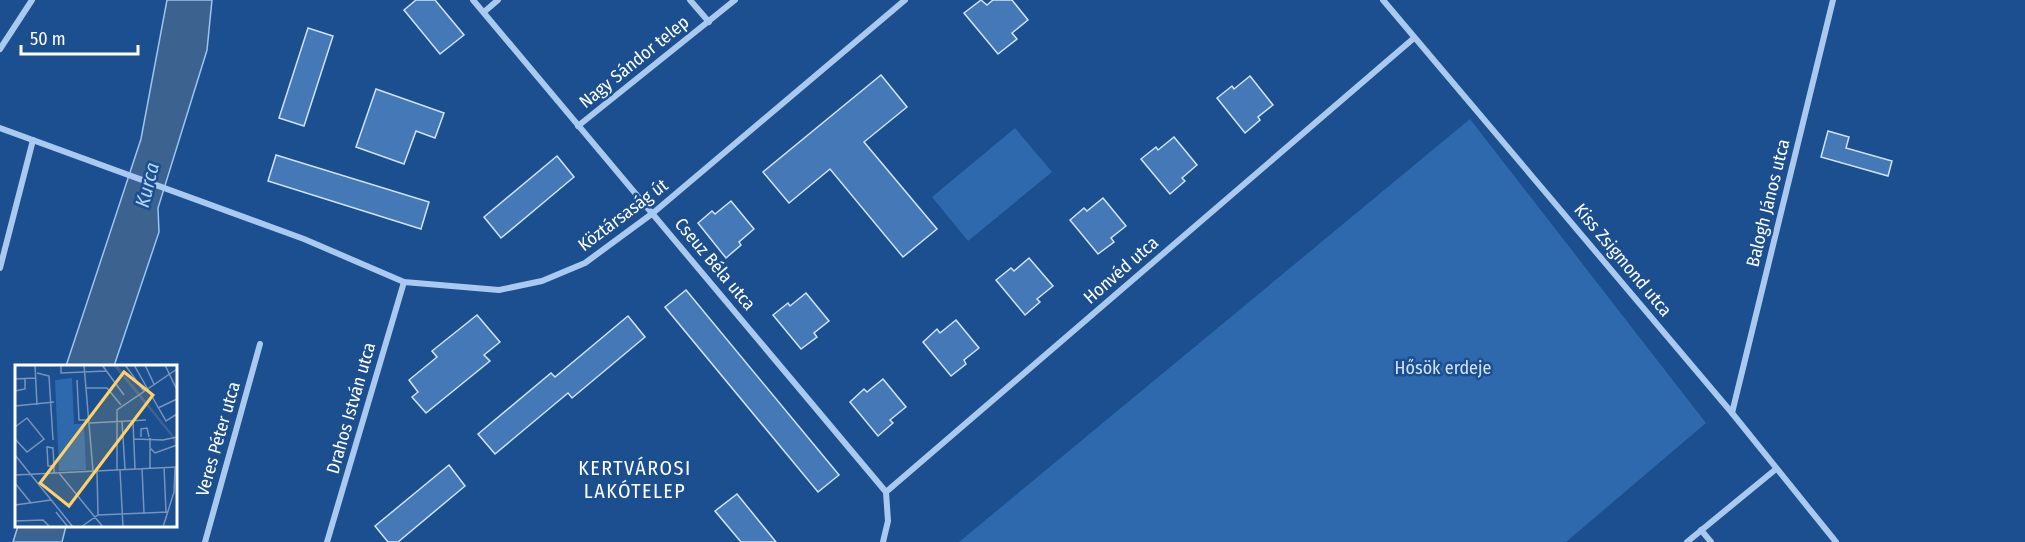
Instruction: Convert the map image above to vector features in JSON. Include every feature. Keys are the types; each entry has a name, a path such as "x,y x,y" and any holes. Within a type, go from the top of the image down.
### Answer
{"street":[{"path":"0,49 32,0"},
{"name":"Cseuz Béla utca","path":"473,0 886,492"},
{"path":"484,12 498,0"},
{"name":"Nagy Sándor telep","path":"690,0 709,22"},
{"name":"Nagy Sándor telep","path":"578,126 735,0"},
{"name":"Köztársaság út","path":"0,128 304,239 404,282 499,290 542,281 585,262 653,213 905,0"},
{"name":"Kiss Zsigmond utca","path":"1383,0 1732,412 1836,542"},
{"name":"Balogh János utca","path":"1732,412 1833,0"},
{"name":"Honvéd utca","path":"886,492 1414,38"},
{"path":"0,268 33,140"},
{"name":"Drahos István utca","path":"327,542 404,282"},
{"name":"Veres Péter utca","path":"205,542 260,344"},
{"path":"1687,542 1776,469"},
{"path":"883,542 888,521 886,492"},
{"path":"1701,530 1711,542"}],"green space":[{"name":"Hősök erdeje","path":"1470,119 1706,423 1566,542 959,542"},
{"path":"1015,128 1052,172 968,241 932,197"}],"water":[{"name":"Kurca","path":"167,0 212,0 207,50 158,208 159,232 114,365 66,365 141,139"},
{"path":"18,527 66,527 62,542 13,542"}],"building":[{"path":"416,0 435,0 464,35 440,54 404,10"},
{"path":"981,0 987,5 993,0 1012,0 1028,20 1012,33 1017,39 998,54 964,13"},
{"path":"308,28 333,36 304,126 279,118"},
{"path":"881,75 907,107 864,142 937,229 903,257 830,169 789,203 763,172"},
{"path":"1250,76 1273,105 1258,117 1260,120 1245,133 1217,98 1232,86 1234,89"},
{"path":"376,89 444,113 435,138 416,131 404,164 356,147"},
{"path":"1828,131 1849,137 1846,148 1892,161 1888,176 1821,157"},
{"path":"1174,137 1197,165 1182,178 1185,181 1170,194 1141,159 1156,147 1158,150"},
{"path":"276,155 429,202 421,229 268,181"},
{"path":"557,156 574,177 501,238 484,217"},
{"path":"1103,198 1126,226 1111,238 1114,242 1098,254 1070,220 1084,208 1087,211"},
{"path":"731,201 754,229 726,258 698,223 712,211 715,214"},
{"path":"1029,258 1053,286 1037,299 1040,302 1025,315 996,280 1011,268 1014,271"},
{"path":"686,290 839,475 818,492 665,307"},
{"path":"806,293 829,321 814,333 817,337 801,349 773,315 788,303 790,306"},
{"path":"477,315 500,342 484,355 490,361 426,413 412,397 418,392 409,380 437,357 432,351"},
{"path":"628,316 645,337 572,398 568,393 495,454 478,434 551,373 555,377"},
{"path":"956,320 979,348 964,360 966,364 951,376 923,342 937,329 940,333"},
{"path":"883,379 906,407 890,420 893,423 878,436 850,402 864,389 867,392"},
{"path":"449,465 465,486 398,542 388,542 375,526"},
{"path":"737,494 776,542 741,542 715,511"}],"district":[{"name":"KERTVÁROSI LAKÓTELEP","path":"635,480"}]}
